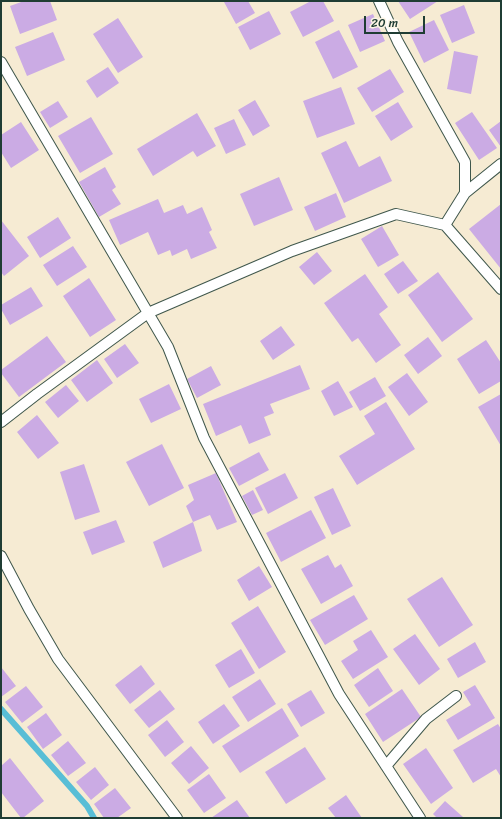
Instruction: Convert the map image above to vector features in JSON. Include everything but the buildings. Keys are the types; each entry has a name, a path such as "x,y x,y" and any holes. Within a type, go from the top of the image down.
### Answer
{"lane":[{"path":"379,1 398,42 465,162 466,193"},
{"path":"1,62 168,347 204,438 339,694 420,818"},
{"path":"445,225 466,193 501,164"},
{"path":"1,422 148,313 292,251 396,214 445,225 501,289"},
{"path":"1,556 58,659 177,818"},
{"path":"386,766 426,719 456,696"}],"waterway":[{"path":"1,709 87,806 94,818"}]}
